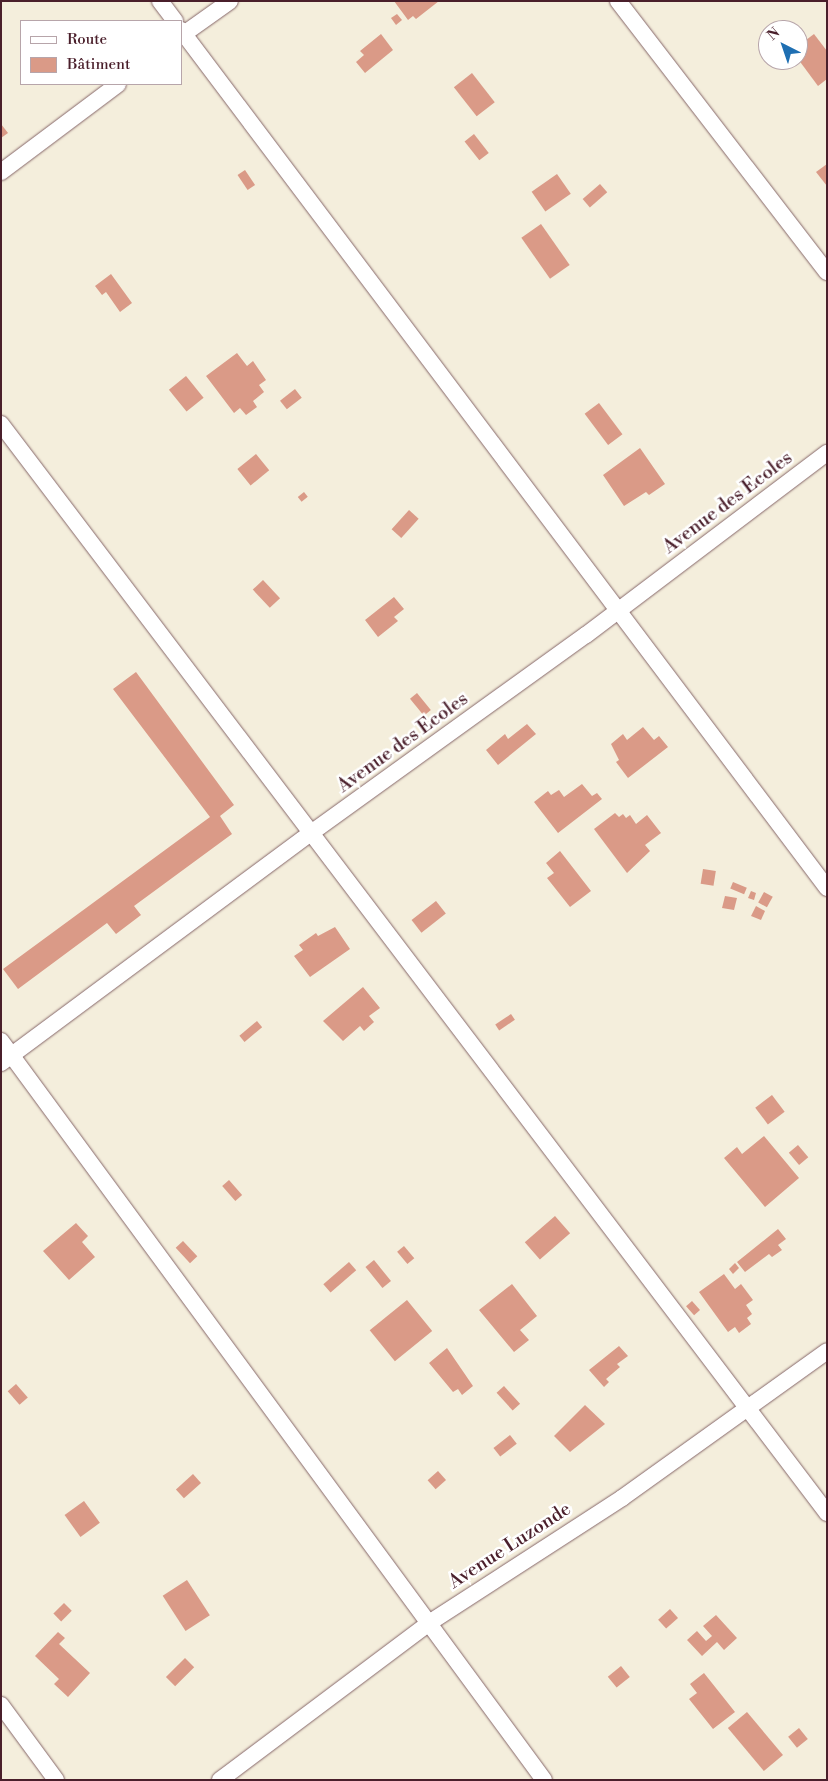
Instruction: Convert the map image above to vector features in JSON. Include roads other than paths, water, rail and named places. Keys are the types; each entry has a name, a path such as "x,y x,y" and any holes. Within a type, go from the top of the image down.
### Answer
{"street":[{"path":"160,1 173,20"},
{"path":"182,29 230,1"},
{"path":"618,1 827,272"},
{"path":"182,33 827,888"},
{"path":"1,172 117,85"},
{"path":"1,424 827,1512"},
{"name":"Avenue des Ecoles","path":"7,1059 311,833 617,612 827,453"},
{"path":"1,1041 7,1059 429,1623 544,1780"},
{"name":"Avenue Luzonde","path":"220,1780 429,1623 622,1498 827,1352"},
{"path":"1,1705 56,1780"}]}
